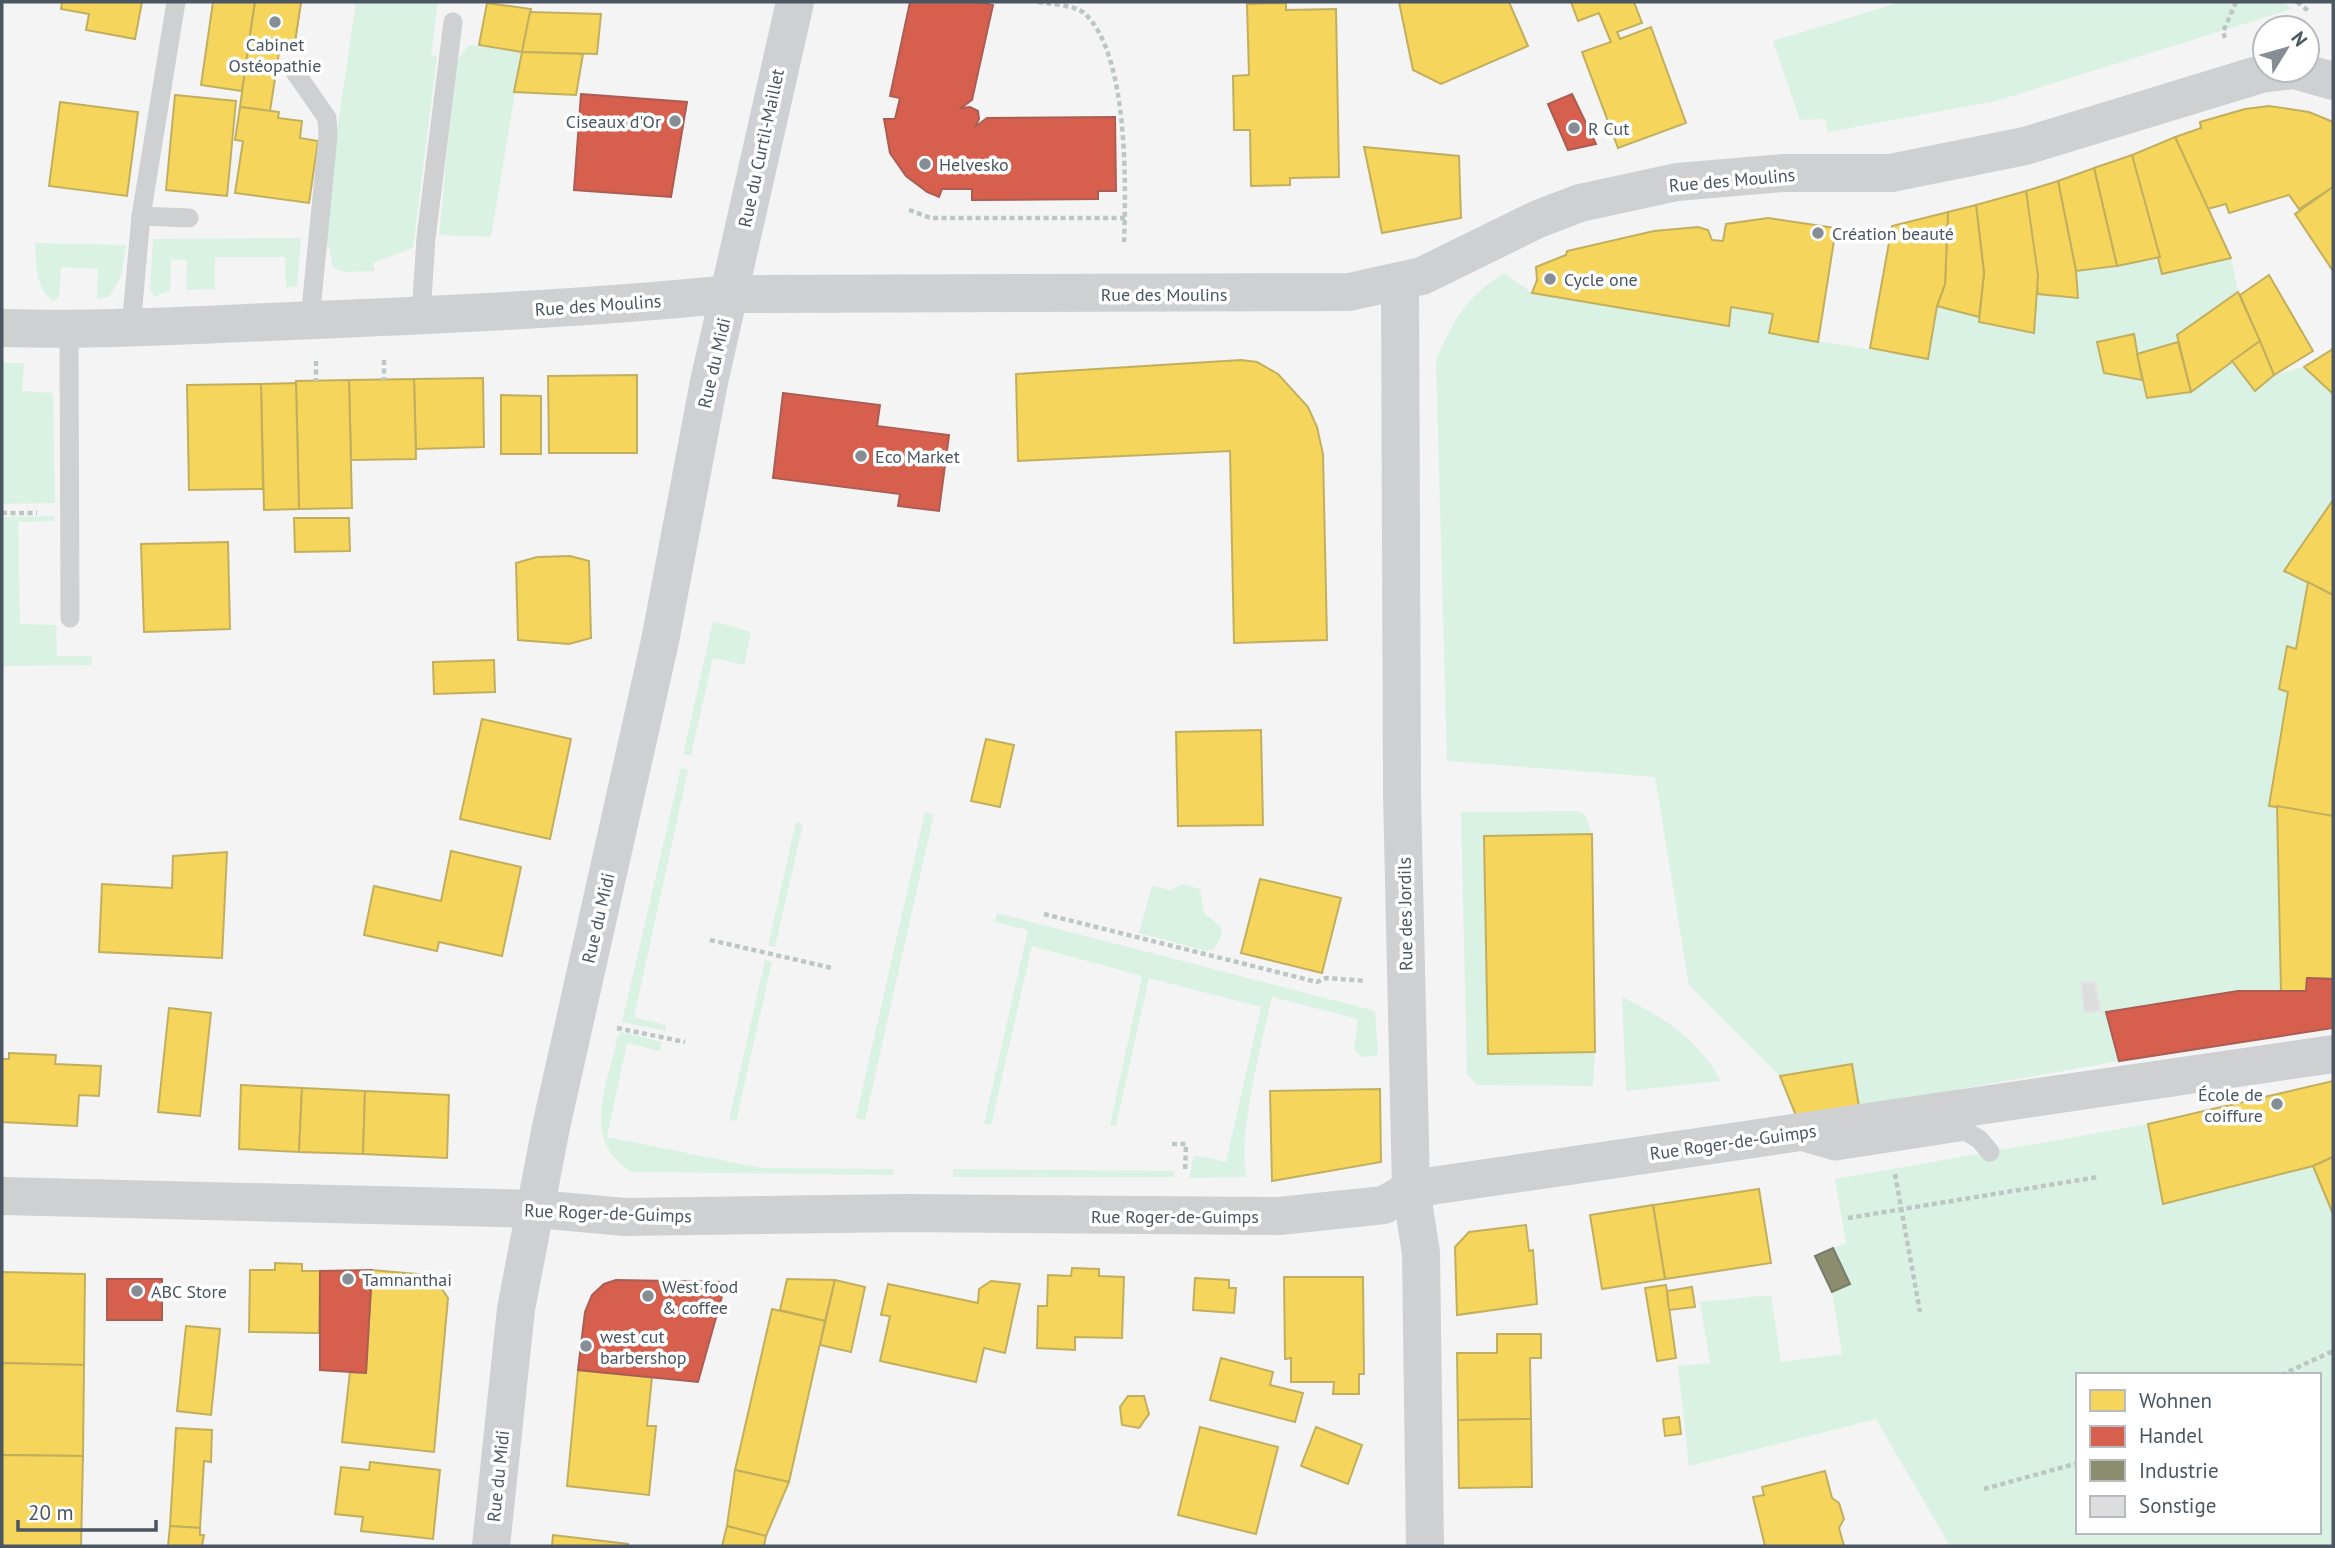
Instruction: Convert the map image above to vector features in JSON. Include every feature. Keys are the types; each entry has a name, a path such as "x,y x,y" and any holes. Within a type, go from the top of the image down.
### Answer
{"main road":[{"name":"Rue du Curtil-Maillet","path":"730,294 795,2"},
{"name":"Rue du Midi","path":"491,1546 516,1308 551,1127 660,641 709,382 730,294"}],"street":[{"name":"Rue des Moulins","path":"2,328 69,331 421,315 629,304 730,294 1349,292 1422,276 1538,219 1580,203 1677,183 1783,173 1891,173 2025,146 2251,77"},
{"name":"Rue des Jordils","path":"1400,282 1402,794 1411,1189 1421,1253 1425,1546"},
{"name":"Rue Roger-de-Guimps","path":"2,1196 537,1209 625,1217 906,1213 1279,1216 1384,1205 1411,1189 2333,1054"}],"lane":[{"path":"131,328 141,216 176,2"},
{"path":"421,315 426,238 453,22"},
{"path":"295,72 327,118 310,320"},
{"path":"141,216 189,218"},
{"path":"69,331 70,618"},
{"path":"1775,1135 1835,1151 1965,1131 1979,1139 1990,1152"}],"path":[{"path":"1038,2 1082,11 1099,29 1125,127 1124,244"},
{"path":"2225,38 2223,32 2236,2"},
{"path":"2297,2 2309,12"},
{"path":"909,210 931,218 1125,218"},
{"path":"1044,914 1317,982 1326,978 1373,982"},
{"path":"710,940 831,968"},
{"path":"613,1027 685,1042"},
{"path":"1172,1144 1186,1144 1184,1184"},
{"path":"1895,1173 1920,1312"},
{"path":"1848,1218 2098,1177"},
{"path":"2285,1373 2333,1351"},
{"path":"1984,1489 2076,1463"}],"green space":[{"path":"356,2 438,2 431,55 437,56 413,248 373,263 375,271 345,272 333,268 329,248 321,240"},
{"path":"1901,2 2283,2 2292,9 2276,14 2251,14 2251,22 1996,101 1828,132 1825,119 1800,120 1773,41"},
{"path":"469,45 522,52 491,237 439,235 456,61"},
{"path":"301,238 297,286 286,288 285,257 215,257 215,289 186,290 187,260 171,259 170,290 155,297 150,290 153,239"},
{"path":"35,243 126,245 121,277 109,297 97,299 98,269 61,267 59,297 54,301 40,283"},
{"path":"2160,257 2162,273 2231,258 2238,292 2177,335 2178,342 2137,354 2134,334 2098,342 2104,373 2142,380 2147,398 2191,392 2232,361 2255,391 2274,375 2304,367 2333,349 2333,500 2284,570 2308,582 2296,649 2287,647 2279,689 2288,692 2277,806 2281,992 2238,991 2106,1012 2119,1061 1797,1118 1780,1076 1689,985 1655,777 1447,761 1436,360 1462,310 1490,282 1504,273 1532,293 1728,325 1731,307 1773,314 1769,333 1928,359 1937,306 1979,317 1979,322 2033,333 2038,294 2078,298 2076,271"},
{"path":"2,363 24,363 22,391 53,393 55,503 2,504"},
{"path":"55,516 54,521 18,522 20,624 56,625 57,656 92,656 92,665 2,666 2,517"},
{"path":"713,621 751,632 744,665 713,658 691,755 683,755"},
{"path":"681,768 688,770 634,1017 666,1025 665,1031 622,1022"},
{"path":"1578,811 1586,816 1592,834 1484,837 1488,1053 1595,1052 1593,1086 1477,1085 1467,1074 1461,812"},
{"path":"925,812 934,814 865,1120 856,1118"},
{"path":"796,822 803,824 775,947 768,946"},
{"path":"1183,884 1200,889 1204,913 1220,926 1222,934 1214,949 1207,951 1139,933 1152,886 1170,890"},
{"path":"997,913 1375,1011 1378,1052 1376,1056 1363,1057 1354,1050 1358,1019 1272,997 1248,1115 1245,1139 1247,1177 1189,1178 1194,1155 1226,1162 1261,1007 1149,978 1116,1126 1110,1125 1142,976 1032,946 991,1125 984,1124 1028,930 994,922"},
{"path":"765,960 772,962 736,1121 729,1120"},
{"path":"1622,997 1679,1031 1702,1053 1721,1081 1626,1091"},
{"path":"622,1032 662,1042 660,1051 627,1043 607,1137 761,1168 893,1169 893,1175 632,1172 616,1159 606,1144 602,1128 604,1091 618,1035"},
{"path":"2148,1124 2163,1204 2313,1166 2333,1214 2333,1546 1950,1546 1876,1419 1689,1466 1678,1366 1710,1363 1700,1302 1771,1295 1781,1362 1842,1354 1832,1292 1850,1284 1833,1248 1846,1243 1835,1179"},
{"path":"953,1169 1174,1171 1174,1177 953,1177"}],"building: Wohnen":[{"path":"62,2 142,2 135,39 86,30 89,14 61,9"},
{"path":"213,2 255,2 242,91 201,85"},
{"name":"Cabinet Ostéopathie","path":"255,2 301,2 294,48 249,42"},
{"name":"Cabinet Ostéopathie","path":"255,2 301,2 294,48 249,42"},
{"path":"1399,2 1509,2 1528,46 1441,84 1413,70"},
{"path":"1571,2 1634,2 1642,23 1617,32 1620,39 1651,27 1686,123 1618,148 1582,52 1611,42 1599,13 1578,21"},
{"path":"487,3 531,9 522,52 479,45"},
{"path":"1286,3 1286,10 1336,9 1339,177 1290,178 1290,185 1251,186 1250,130 1234,130 1233,76 1249,75 1247,4"},
{"path":"530,12 601,14 597,54 522,52"},
{"path":"249,42 280,46 270,111 240,107"},
{"path":"522,52 583,54 576,95 514,92"},
{"path":"175,95 236,101 227,196 166,190"},
{"path":"60,102 138,112 127,196 49,186"},
{"path":"2269,106 2309,112 2333,122 2333,187 2299,209 2289,195 2229,213 2226,204 2207,209 2175,137 2201,128 2200,122 2245,109"},
{"path":"240,107 279,112 278,118 302,121 300,138 318,141 309,203 235,193 243,141 235,140"},
{"path":"2175,137 2231,258 2162,274 2132,155"},
{"path":"1364,147 1459,156 1461,218 1382,233"},
{"path":"2132,155 2160,257 2117,266 2094,168"},
{"path":"2094,168 2117,266 2076,271 2058,181"},
{"path":"2058,181 2076,271 2078,298 2038,294 2026,191"},
{"path":"2333,187 2333,271 2295,214"},
{"path":"2026,191 2038,275 2034,333 1979,322 1984,273 1976,205"},
{"path":"1976,205 1984,273 1979,317 1937,306 1945,284 1948,212"},
{"path":"1948,212 1945,284 1937,306 1928,359 1870,348 1892,226"},
{"path":"1768,218 1836,228 1818,342 1769,333 1773,314 1731,307 1729,326 1532,293 1537,280 1536,267 1566,255 1567,251 1654,231 1698,227 1708,230 1712,240 1723,241 1726,224"},
{"path":"2269,275 2313,351 2274,375 2240,295"},
{"path":"2238,292 2260,341 2191,392 2177,335"},
{"path":"2134,334 2142,380 2104,373 2097,342"},
{"path":"2260,341 2274,375 2255,391 2232,361"},
{"path":"2178,342 2191,392 2147,398 2137,354"},
{"path":"2333,349 2333,394 2304,367"},
{"path":"1241,360 1257,362 1278,374 1308,407 1317,427 1323,454 1327,640 1234,643 1230,451 1018,461 1016,374"},
{"path":"637,375 637,453 549,453 548,376"},
{"path":"483,378 484,447 416,449 414,379"},
{"path":"414,379 416,459 351,460 349,380"},
{"path":"349,380 352,508 299,509 296,381"},
{"path":"296,383 299,509 264,510 261,384"},
{"path":"261,384 263,489 189,490 187,385"},
{"path":"501,395 541,396 541,454 501,454"},
{"path":"2333,500 2333,595 2284,571"},
{"path":"294,518 349,518 350,551 295,552"},
{"path":"228,542 230,629 144,632 141,544"},
{"path":"570,556 589,561 591,638 569,644 518,640 516,563 537,557"},
{"path":"2308,582 2333,595 2333,816 2269,806 2288,692 2279,689 2287,646 2296,649"},
{"path":"494,660 495,692 434,694 433,662"},
{"path":"482,719 571,739 550,839 460,819"},
{"path":"1261,730 1263,825 1178,826 1176,732"},
{"path":"986,739 1014,745 1000,807 971,801"},
{"path":"2277,806 2333,816 2333,979 2307,978 2306,991 2281,992"},
{"path":"1592,834 1595,1052 1488,1054 1484,836"},
{"path":"451,851 521,867 502,956 439,942 437,951 364,935 374,886 441,901"},
{"path":"227,852 222,958 99,952 102,884 172,888 173,856"},
{"path":"1260,879 1341,898 1322,973 1241,953"},
{"path":"169,1008 211,1013 200,1116 158,1112"},
{"path":"9,1053 56,1055 55,1064 101,1066 99,1096 79,1095 77,1126 2,1122 2,1059 9,1059"},
{"path":"1852,1064 1859,1107 1797,1118 1780,1076"},
{"path":"2333,1081 2333,1157 2313,1166 2163,1204 2148,1124"},
{"path":"241,1085 302,1088 299,1152 239,1149"},
{"path":"302,1088 365,1091 363,1154 299,1152"},
{"path":"1380,1089 1381,1162 1272,1181 1270,1091"},
{"path":"365,1091 449,1095 447,1158 363,1154"},
{"path":"2333,1157 2333,1214 2313,1166"},
{"path":"1759,1189 1771,1263 1665,1279 1653,1205"},
{"path":"1653,1205 1665,1279 1602,1289 1590,1215"},
{"path":"1526,1225 1529,1251 1533,1250 1537,1304 1457,1315 1455,1247 1469,1232"},
{"path":"275,1263 302,1264 302,1271 320,1271 319,1333 249,1332 250,1270 275,1270"},
{"path":"1072,1268 1099,1269 1099,1276 1124,1277 1122,1338 1075,1337 1075,1350 1037,1348 1038,1306 1047,1306 1048,1275 1071,1276"},
{"path":"372,1270 417,1274 435,1279 448,1298 434,1452 342,1442 350,1372 366,1373"},
{"path":"2,1272 85,1274 84,1365 2,1363"},
{"path":"1284,1277 1363,1277 1364,1374 1359,1374 1359,1394 1333,1394 1334,1382 1291,1382 1291,1358 1285,1359"},
{"path":"1195,1278 1229,1280 1229,1288 1236,1288 1234,1313 1193,1310"},
{"path":"787,1279 835,1280 825,1321 780,1310"},
{"path":"835,1280 865,1287 851,1352 820,1345"},
{"path":"991,1281 1020,1284 1005,1353 984,1348 976,1382 880,1361 890,1316 881,1315 888,1284 978,1303 979,1289"},
{"path":"1666,1285 1676,1358 1657,1361 1645,1288"},
{"path":"1692,1287 1695,1307 1669,1310 1667,1291"},
{"path":"772,1309 825,1321 789,1482 735,1470"},
{"path":"186,1326 220,1329 211,1415 177,1411"},
{"path":"1497,1334 1541,1334 1541,1358 1530,1358 1531,1419 1458,1420 1457,1353 1497,1353"},
{"path":"1221,1358 1273,1372 1270,1385 1303,1393 1295,1422 1210,1400"},
{"path":"2,1363 84,1365 83,1456 2,1455"},
{"path":"578,1370 652,1377 647,1426 656,1426 649,1495 567,1486"},
{"path":"1128,1396 1144,1396 1149,1414 1139,1428 1122,1425 1120,1407"},
{"path":"1679,1417 1681,1434 1665,1436 1663,1419"},
{"path":"1531,1419 1532,1487 1459,1488 1458,1420"},
{"path":"1200,1427 1278,1447 1256,1534 1178,1515"},
{"path":"1316,1427 1362,1445 1348,1484 1301,1466"},
{"path":"176,1428 212,1430 211,1462 204,1461 200,1528 170,1526"},
{"path":"2,1455 83,1456 81,1546 2,1546"},
{"path":"370,1462 440,1470 433,1539 361,1531 363,1517 335,1514 341,1467 369,1470"},
{"path":"735,1470 789,1482 766,1536 727,1526"},
{"path":"1825,1471 1832,1498 1839,1503 1844,1519 1839,1528 1844,1546 1765,1546 1753,1497 1764,1495 1762,1487"},
{"path":"170,1526 200,1528 200,1535 204,1535 202,1546 168,1546"},
{"path":"727,1526 766,1536 764,1546 722,1546"},
{"path":"553,1535 628,1544 628,1546 552,1546"}],"building: Handel":[{"path":"910,2 979,2 993,5 972,100 961,108 970,107 978,111 979,119 975,127 987,118 1115,117 1116,191 1098,191 1098,199 972,200 972,189 942,189 939,197 927,192 906,176 890,153 884,119 895,119 900,98 890,96"},
{"path":"581,94 687,102 671,197 574,190"},
{"path":"1572,94 1596,144 1568,150 1548,104"},
{"name":"Eco Market","path":"783,393 880,405 877,426 949,435 939,511 898,506 900,494 773,478"},
{"path":"2307,978 2333,979 2333,1028 2119,1061 2106,1012 2238,991 2306,991"},
{"path":"372,1270 366,1373 320,1370 320,1271"},
{"path":"107,1279 162,1279 162,1320 107,1320"},
{"path":"616,1280 726,1282 698,1382 578,1370 585,1312 592,1295 604,1284"}],"building: Industrie":[{"path":"1833,1248 1850,1284 1832,1292 1815,1256"}],"building: Sonstige":[{"path":"2095,981 2101,1011 2084,1013 2081,983"}],"place":[{"name":"Cabinet Ostéopathie","path":"275,22"},
{"name":"Ciseaux d'Or","path":"675,121"},
{"name":"R Cut","path":"1574,128"},
{"name":"Helvesko","path":"925,164"},
{"name":"Création beauté","path":"1818,233"},
{"name":"Cycle one","path":"1550,279"},
{"name":"Eco Market","path":"861,456"},
{"name":"École de coiffure","path":"2277,1104"},
{"name":"Tamnanthai","path":"348,1279"},
{"name":"ABC Store","path":"137,1291"},
{"name":"West food & coffee","path":"648,1296"},
{"name":"west cut barbershop","path":"586,1346"}]}
